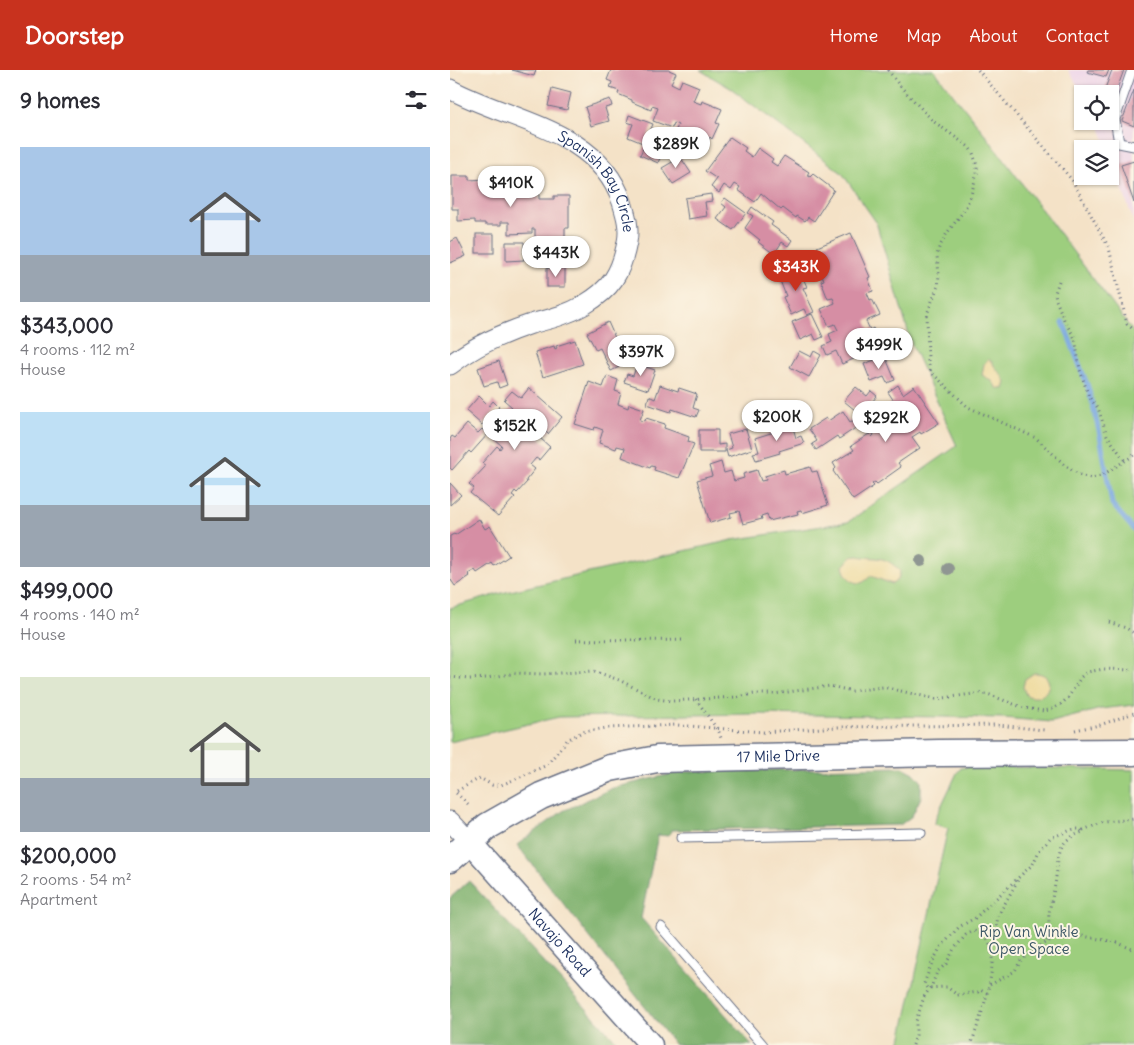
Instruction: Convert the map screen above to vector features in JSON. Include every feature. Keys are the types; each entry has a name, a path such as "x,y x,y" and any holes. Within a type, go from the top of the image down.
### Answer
{"main road":[{"name":"17 Mile Drive","path":"450,859 488,826 541,796 610,768 657,759 939,753 1134,752"}],"street":[{"name":"Spanish Bay Circle","path":"450,89 489,107 549,129 576,145 602,168 612,181 620,196 626,214 628,230 626,251 618,273 608,288 582,306 563,315 494,337 450,365"},
{"path":"450,821 469,841"},
{"name":"Navajo Road","path":"469,841 651,1045"}],"lane":[{"path":"1132,70 1115,119 1119,143 1134,146"},
{"path":"681,838 921,833"},
{"path":"661,927 763,1045"}],"path":[{"path":"888,70 899,85 933,121 969,147 977,166 977,173 968,203 947,233 937,256 938,286 926,319 928,361 931,372 968,407 1036,438 1066,466 1079,475 1091,478 1101,476 1112,471 1134,455"},
{"path":"978,70 1072,180 1109,248 1127,324 1134,330"},
{"path":"1059,281 1055,292 1056,300 1065,322 1075,338 1080,370 1088,397 1098,408 1107,435 1124,461"},
{"path":"1109,622 1134,633"},
{"path":"576,640 619,639 640,642 685,640"},
{"path":"450,677 468,679 516,673 543,674 594,671 618,680 657,699 673,701 774,694 830,686 852,691 883,687 936,699 980,693 1024,708 1044,712 1053,709 1068,698 1081,677 1087,672 1104,669 1134,670"},
{"path":"695,699 720,732 722,744 719,758"},
{"path":"1073,730 1134,713"},
{"path":"468,804 455,792 476,779 480,778 492,785 501,785 546,765 567,740 582,732 607,728 677,725 764,732 838,727 998,725 1048,730"},
{"path":"1046,942 1050,935 1049,916 1058,855 1064,843 1073,835 1104,822 1134,819"},
{"path":"987,994 980,990 978,992 957,994 947,987 926,988 924,984 940,948 959,927 974,918 1033,864 1039,851 1050,838 1074,829 1079,828 1083,830"},
{"path":"971,1045 990,985 992,954 998,916 1021,876"},
{"path":"913,1045 916,1035 916,1021 924,997 937,972 946,964 954,949 966,935 974,931 983,934 989,941 992,954"},
{"path":"990,985 1015,971 1021,960 1046,942 1057,937 1071,934 1116,942 1134,950"}],"shaded area":[{"path":"1068,70 1134,70 1134,222 1119,180 1119,140 1105,140 1101,130 1119,130 1119,85 1077,85"}],"green space":[{"path":"700,70 934,70 984,133 1134,333 1134,705 1101,709 1052,722 1003,718 755,714 559,717 450,742 450,608 502,593 732,540 848,522 957,446 912,345 876,222 842,173 732,89"},
{"name":"Rip Van Winkle Open Space","path":"971,766 1134,770 1134,1045 900,1045 948,828 935,824 936,817 957,773 961,768"},
{"path":"903,767 914,773 921,781 921,797 912,816 900,825 671,830 669,836 658,835 641,918 752,1045 675,1045 517,845 563,811 613,788 680,772"},
{"path":"469,881 620,1045 450,1045 450,898"}],"sand":[{"path":"988,359 1006,382 1004,389 997,388 992,381 982,375 984,364"},
{"path":"858,556 890,562 900,571 898,580 892,584 871,576 861,583 854,582 846,575 843,566 851,557"},
{"path":"1034,673 1044,675 1049,684 1044,694 1038,697 1026,695 1023,687 1025,679"}],"building":[{"path":"512,70 536,70 534,76"},
{"path":"611,70 669,70 676,73 671,83 679,87 682,80 699,87 693,101 701,104 702,101 722,109 716,123 719,124 712,139 710,137 705,149 692,144 688,152 678,148 682,138 674,135 678,125 674,123 672,128 653,121 658,108 652,106 651,110 632,102 632,100 618,94 619,91 610,88 612,82 607,80"},
{"path":"1088,70 1109,70 1106,77 1087,72"},
{"path":"1112,70 1124,70 1118,85 1106,85"},
{"path":"552,88 571,93 567,110 548,106"},
{"path":"1134,90 1134,126 1122,121"},
{"path":"610,99 612,106 605,108 609,121 591,126 585,107"},
{"path":"629,115 653,124 648,136 672,146 669,153 663,150 658,163 640,155 645,144 628,137 633,124 627,122"},
{"path":"730,137 746,148 744,151 752,157 758,148 773,159 771,162 777,166 784,156 809,172 807,175 810,177 813,174 834,190 814,221 808,217 805,221 797,216 796,218 783,208 781,210 761,193 755,202 738,190 740,187 735,184 731,190 724,185 719,193 711,187 717,179 705,171"},
{"path":"677,152 691,173 673,184 662,168 674,161 670,155"},
{"path":"1134,161 1134,203 1121,165"},
{"path":"452,176 469,176 469,180 487,179 487,184 496,184 495,181 512,181 512,191 520,191 520,188 539,188 539,199 569,196 569,228 565,228 565,239 535,239 535,229 532,229 532,233 509,234 509,222 501,222 501,225 485,225 485,223 475,223 475,220 458,221 458,209 452,209"},
{"path":"711,194 712,201 705,202 707,216 688,219 685,198"},
{"path":"725,198 746,213 733,230 717,219 726,207 721,203"},
{"path":"752,207 773,222 771,225 792,240 788,246 782,242 774,254 758,242 760,240 745,228 753,216 748,213"},
{"path":"851,233 870,277 868,278 873,291 867,293 880,315 866,321 870,330 873,328 881,347 842,364 836,351 827,355 823,346 832,342 829,334 838,330 835,324 829,326 821,309 835,303 833,298 828,299 821,281 824,280 817,262 822,259 817,247"},
{"path":"476,234 494,234 494,253 476,253"},
{"path":"457,238 466,256 450,263 450,242"},
{"path":"506,242 524,242 524,260 506,261"},
{"path":"797,264 807,287 803,288 814,312 807,315 804,309 791,315 783,297 786,296 779,278 792,273 789,267"},
{"path":"547,268 565,268 565,287 547,287"},
{"path":"812,314 823,337 816,340 813,334 800,340 792,322"},
{"path":"608,322 616,340 620,338 628,356 617,361 619,367 611,371 600,348 596,350 587,333"},
{"path":"575,340 583,364 543,377 535,352 554,346 555,349 557,348 556,346"},
{"path":"799,351 811,357 814,351 821,355 809,377 790,367"},
{"path":"885,356 895,380 887,383 884,377 871,382 864,364"},
{"path":"499,361 507,385 499,388 497,382 484,386 478,368"},
{"path":"637,364 655,370 648,390 624,382 627,374 633,376"},
{"path":"607,376 618,380 615,391 621,393 618,404 628,408 629,404 644,409 640,420 645,421 646,418 665,424 664,428 689,437 688,442 694,444 679,478 654,470 655,467 651,466 650,468 622,457 625,448 617,446 616,449 599,443 603,430 595,427 594,430 575,424 589,382 603,387"},
{"path":"660,385 678,391 679,388 697,394 693,408 699,410 696,417 672,409 671,412 647,404 649,396 655,399"},
{"path":"898,385 903,394 914,386 939,423 912,437 920,448 898,463 901,467 877,484 875,482 872,484 874,486 853,500 833,471 836,468 833,463 854,450 851,446 869,434 872,437 874,435 868,425 882,416 884,420 893,414 887,406 894,401 888,392"},
{"path":"856,387 867,396 871,391 877,396 861,415 844,401"},
{"path":"529,388 562,417 548,434 545,431 540,438 550,447 539,460 536,458 530,465 535,469 526,480 527,482 517,493 515,491 512,495 515,497 498,516 470,493 474,488 469,484 486,466 482,463 497,446 500,449 502,446 493,438 505,424 509,427 513,421 505,414 512,407 504,400 512,391 521,398"},
{"path":"479,396 489,406 493,401 499,407 482,425 466,411"},
{"path":"843,411 850,422 856,419 860,425 839,439 837,436 816,450 812,444 817,441 809,429 826,418 828,421"},
{"path":"467,424 478,433 482,429 488,434 452,470 450,468 450,439 452,436 455,438"},
{"path":"792,424 796,438 801,436 804,443 756,460 753,453 759,452 755,438"},
{"path":"746,429 752,449 728,457 726,450 732,448 728,434"},
{"path":"699,430 718,430 718,445 725,444 725,452 699,452"},
{"path":"721,462 724,473 731,471 734,481 744,478 743,474 757,470 761,481 766,480 765,476 784,470 785,474 810,467 812,472 817,471 828,505 802,513 801,510 797,511 798,514 769,521 767,514 761,516 762,519 743,524 739,511 730,513 731,517 710,523 697,480 712,476 709,466"},
{"path":"450,483 461,495 450,505"},
{"path":"479,519 485,529 490,526 509,556 494,566 492,563 477,573 475,570 468,574 470,576 455,586 450,580 450,536 455,535"}],"waterway":[{"path":"1063,322 1088,387 1100,435 1112,504 1134,530"}]}
